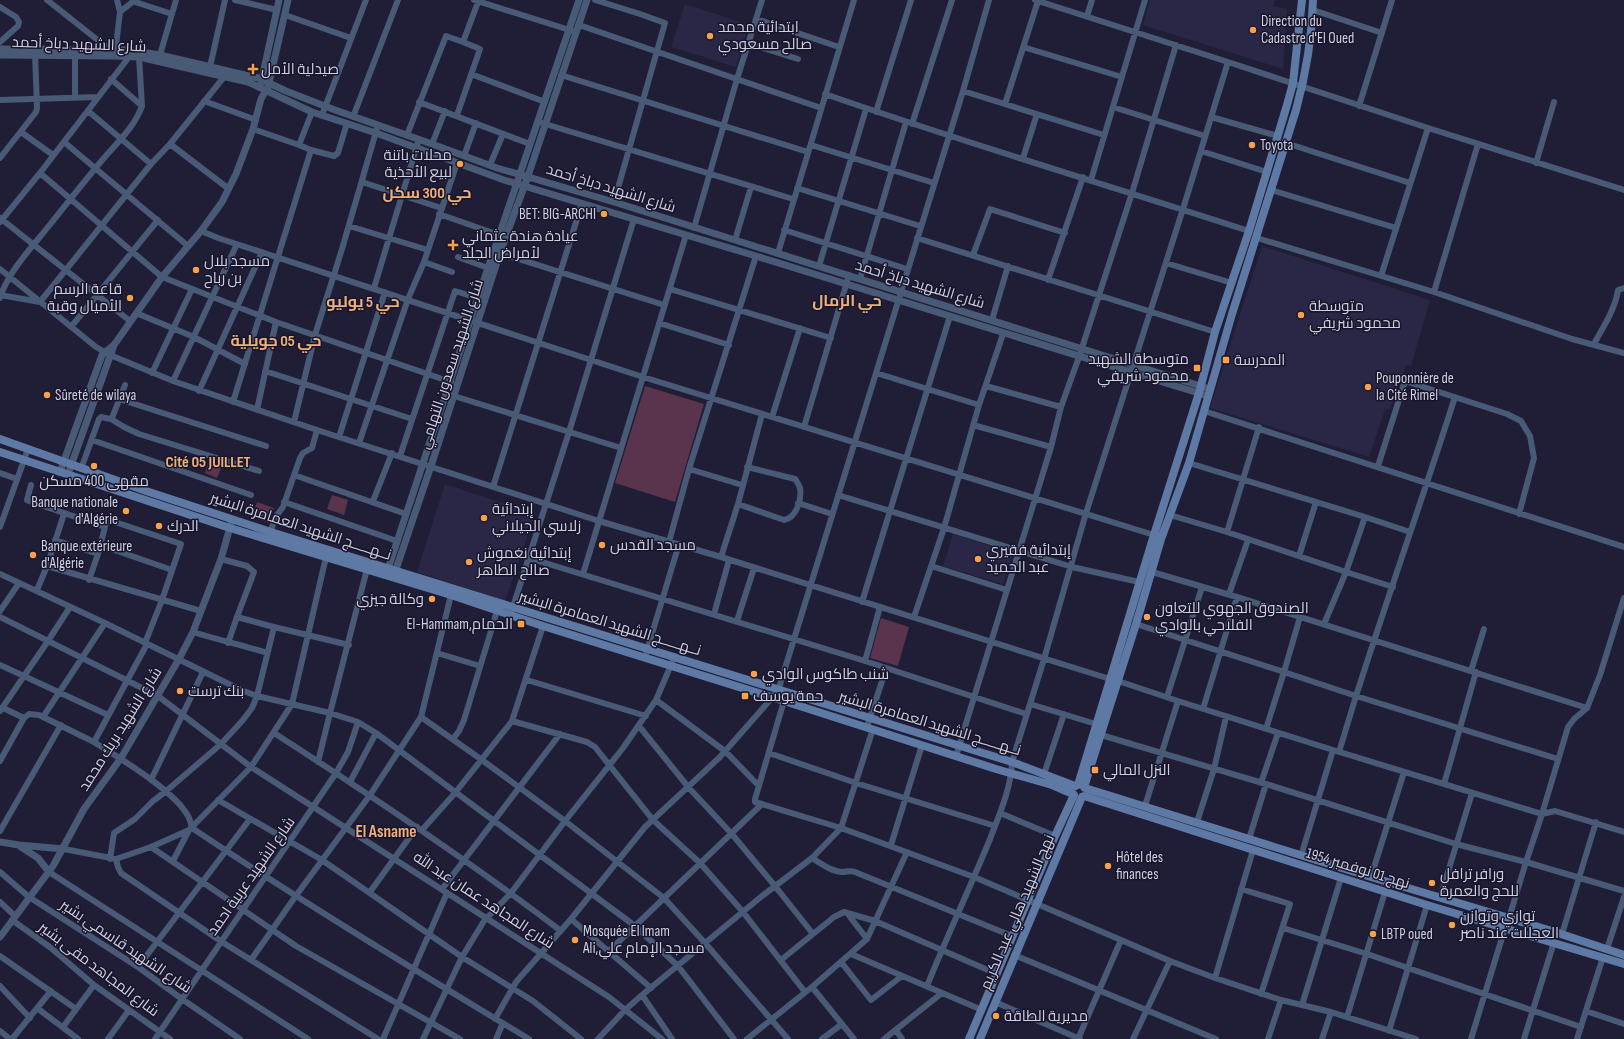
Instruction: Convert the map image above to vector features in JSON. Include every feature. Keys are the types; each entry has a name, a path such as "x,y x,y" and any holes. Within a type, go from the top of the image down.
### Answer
{"main road":[{"path":"969,1039 1055,836 1079,791 1102,735 1114,680 1139,582 1200,390 1215,332 1249,231 1293,83 1302,0"},
{"path":"1079,791 1096,724 1136,624 1170,515 1189,463 1286,143 1302,88 1309,50 1313,0"},
{"name":"نــهـــــج الشهيد العمامرة البشير","path":"0,439 81,469 391,573 870,725"},
{"name":"نــهـــــج الشهيد العمامرة البشير","path":"0,452 230,528 367,569 391,573 497,611 512,611 543,626 645,653"},
{"name":"نــهـــــج الشهيد العمامرة البشير","path":"775,694 784,700 870,725 1012,762 1044,774 1079,791"},
{"path":"870,725 922,745 1011,774 1079,791"},
{"name":"نهج 01 نوفمبر 1954","path":"1079,791 1145,806 1249,840 1562,934 1624,955"},
{"name":"نهج 01 نوفمبر 1954","path":"1079,791 1228,842 1385,892 1624,964"},
{"name":"نهج الشهيد هالي عبد الكريم","path":"980,1039 1036,904 1079,791"},
{"path":"1228,842 1230,833"}],"street":[{"path":"47,0 113,51 120,12 117,0"},
{"path":"160,55 176,0"},
{"path":"210,67 225,0"},
{"path":"235,0 277,10"},
{"path":"64,473 108,353 162,277 201,231 229,189 256,120 263,89 262,79 279,0"},
{"path":"263,89 269,83 288,0"},
{"path":"322,115 366,0"},
{"path":"353,117 398,0"},
{"name":"شارع الشهيد سعدون التهامي","path":"391,573 397,540 451,382 525,186 542,122 545,102 579,0"},
{"name":"شارع الشهيد سعدون التهامي","path":"391,573 431,466 454,396 478,298 499,235 530,144 542,122 561,75 579,25 586,0"},
{"path":"595,0 665,23 614,202"},
{"path":"694,228 737,79 762,0"},
{"path":"778,253 854,0"},
{"path":"876,112 911,0"},
{"path":"912,124 952,0"},
{"path":"495,1018 516,982 592,894 616,861 652,820 689,788 726,752 775,694 794,640 920,226 963,91 989,0"},
{"path":"1087,16 1092,0"},
{"path":"1091,180 1145,0"},
{"path":"1359,106 1392,0"},
{"path":"120,12 135,1 172,14"},
{"path":"463,42 476,1 568,31 576,32"},
{"path":"1005,104 1023,47 1040,1 1293,83 1302,88 1624,190"},
{"path":"0,7 16,17 19,22 18,26 0,42"},
{"path":"1313,10 1382,33"},
{"path":"285,15 351,38"},
{"path":"756,20 839,47"},
{"path":"579,25 821,108"},
{"path":"407,135 446,36 480,49 457,115"},
{"path":"748,43 798,59"},
{"path":"956,756 1018,550 1036,498 1061,407 1099,296 1176,45"},
{"path":"1023,47 1122,77"},
{"name":"شارع الشهيد دباخ أحمد","path":"0,49 75,55 113,51 129,57 139,57 248,82 312,112 416,147 517,184 950,316 1131,374 1200,390"},
{"name":"شارع الشهيد دباخ أحمد","path":"0,55 35,52 113,51 160,55 262,79 286,91 353,117 490,165 614,202 1082,348 1209,393"},
{"path":"0,158 36,112 35,52"},
{"path":"75,55 75,97"},
{"path":"129,57 40,173 1,220 130,321"},
{"path":"40,302 0,297 10,277 33,246 138,115 142,106 139,57"},
{"path":"927,986 1000,813 1011,774 1012,762 1072,567 1086,513 1184,209 1228,62"},
{"path":"472,74 545,102"},
{"path":"561,75 643,102 808,152"},
{"path":"40,302 151,164 170,144 224,77"},
{"path":"111,79 142,106"},
{"path":"963,91 1104,135"},
{"path":"825,94 948,136 1132,192 1249,231"},
{"path":"0,100 98,97"},
{"path":"204,101 256,120"},
{"path":"419,102 457,115 530,144"},
{"path":"1536,163 1554,102"},
{"path":"1113,107 1205,136"},
{"path":"819,266 866,108"},
{"path":"88,110 151,164"},
{"path":"432,144 445,111"},
{"path":"299,145 312,112"},
{"path":"1023,158 1037,114"},
{"path":"1211,117 1278,136"},
{"path":"542,122 629,150 793,199"},
{"path":"860,279 906,122"},
{"path":"253,129 311,150 334,156 338,153 347,123"},
{"path":"464,156 476,123"},
{"path":"294,422 315,335 349,226 378,125"},
{"path":"1381,276 1428,128"},
{"path":"21,132 53,155"},
{"path":"490,165 503,134"},
{"path":"374,288 419,139"},
{"path":"64,142 188,246"},
{"path":"1286,143 1410,183"},
{"path":"170,144 229,189"},
{"path":"1434,292 1478,144"},
{"path":"810,145 934,183"},
{"path":"233,402 311,150"},
{"path":"1201,152 1267,172"},
{"path":"359,443 408,299 424,262 457,163"},
{"path":"40,173 162,277 276,322 451,382"},
{"path":"1048,280 1083,177"},
{"path":"362,182 442,208"},
{"path":"735,240 751,187"},
{"path":"797,188 879,212 920,226"},
{"path":"1271,190 1396,228"},
{"path":"494,487 582,203"},
{"path":"973,255 990,209 1065,233"},
{"path":"439,214 499,235"},
{"path":"512,611 569,432 634,219"},
{"path":"70,326 158,220"},
{"path":"349,226 428,250"},
{"path":"784,230 907,269"},
{"path":"201,231 643,377 960,476 1154,534"},
{"path":"583,574 686,235"},
{"path":"917,238 1008,266 1150,313 1215,332"},
{"path":"1257,238 1434,292 1572,339 1624,353"},
{"path":"173,381 237,244"},
{"path":"199,391 238,308 262,252"},
{"path":"500,253 664,305"},
{"path":"669,542 689,469 741,309 756,256"},
{"path":"458,257 488,268"},
{"path":"424,262 452,272"},
{"path":"1166,262 1232,283"},
{"path":"992,320 1008,266"},
{"path":"0,269 96,347 152,373 199,391 599,521 722,557 1336,751 1542,814 1556,810 1624,832"},
{"path":"804,427 849,275"},
{"path":"1594,344 1611,313 1617,298 1618,290 1624,288"},
{"path":"152,373 192,289"},
{"path":"670,289 741,309 831,338"},
{"path":"400,456 455,291 478,298"},
{"path":"338,437 385,292"},
{"path":"136,314 194,337 245,364"},
{"path":"862,602 950,316"},
{"path":"257,410 276,322"},
{"path":"659,323 729,345"},
{"path":"772,417 800,328"},
{"path":"914,617 944,528 979,405 1003,334"},
{"path":"265,371 412,419"},
{"path":"876,373 979,405"},
{"path":"1378,466 1405,381 1507,414 1521,421 1530,436 1534,458 1519,514"},
{"path":"111,419 124,385"},
{"path":"986,386 1061,407"},
{"path":"454,396 516,414 621,448"},
{"path":"1302,856 1318,801 1393,587 1455,397"},
{"path":"119,399 266,446"},
{"path":"1204,411 1259,427 1519,514 1624,547"},
{"path":"722,557 762,414"},
{"path":"81,469 100,418 103,417 111,419 139,434 259,471"},
{"path":"973,425 1051,447"},
{"path":"1227,532 1259,427"},
{"path":"270,532 277,515 282,509 301,456 312,448 317,430"},
{"path":"92,440 251,495"},
{"path":"0,527 1,519 28,449"},
{"path":"374,501 392,454"},
{"path":"1189,463 1410,532"},
{"path":"738,504 784,520 789,519 794,515 798,503 800,488 795,479 747,467"},
{"path":"689,469 742,485"},
{"path":"0,473 17,478"},
{"path":"294,475 374,501 406,514"},
{"path":"31,485 28,501 105,527"},
{"path":"838,495 1072,567 1139,582"},
{"path":"284,502 397,540"},
{"path":"1299,556 1316,502"},
{"path":"798,503 832,514"},
{"path":"37,590 47,566 64,514"},
{"path":"1170,515 1227,532 1393,587"},
{"path":"1324,624 1346,572 1364,517"},
{"path":"89,580 98,554 106,522 109,520 181,544 146,644 128,681 94,742"},
{"name":"شارع الشهيد بريك محمد","path":"0,937 49,872 64,849 84,809 121,758 179,659 193,632 221,559 232,520"},
{"path":"55,540 98,554"},
{"path":"1229,594 1248,540"},
{"path":"645,653 679,544"},
{"path":"100,545 172,570"},
{"path":"172,861 190,829 252,767 292,704 326,557"},
{"path":"529,558 714,614 1026,714"},
{"path":"221,559 247,566 254,572 228,643"},
{"path":"714,614 729,560"},
{"path":"47,566 89,580 201,611"},
{"path":"932,566 1007,590"},
{"path":"737,622 754,568"},
{"path":"318,762 349,645 367,569"},
{"path":"1152,572 1229,594 1587,708"},
{"path":"0,574 37,590 203,672 257,696 330,713 358,722 635,926 678,966 734,1039"},
{"path":"0,611 19,583"},
{"path":"1167,697 1202,587"},
{"path":"252,960 295,896 370,795 421,717 451,595"},
{"path":"1203,709 1219,651 1237,597"},
{"path":"1509,918 1568,727 1574,719 1587,708 1600,675 1624,598"},
{"path":"24,718 1,710 70,607"},
{"path":"865,662 880,607"},
{"path":"453,739 464,720 497,611"},
{"name":"شارع المجاهد عمان عبد الله","path":"0,617 158,696 184,714 252,767 609,996 662,1039"},
{"path":"237,617 349,645"},
{"path":"1266,729 1300,617"},
{"path":"43,717 105,623"},
{"path":"1136,624 1356,696 1558,759"},
{"path":"370,892 395,858 420,829 455,793 512,721 527,680 543,626"},
{"path":"274,627 257,696 252,708 221,744 166,792 153,801 130,823 114,833 113,859 122,873 179,913 222,942 378,1039"},
{"path":"1444,784 1460,729 1484,629"},
{"path":"193,632 267,653"},
{"path":"437,653 480,666"},
{"path":"423,1039 462,957 487,918 511,893 639,726 656,700 672,661"},
{"path":"1,667 25,676 108,715"},
{"path":"598,1039 625,1010 642,995 775,886 812,858 841,828 856,783 870,725 886,669"},
{"path":"151,780 203,672"},
{"path":"527,680 646,716"},
{"path":"656,700 726,752 759,786"},
{"path":"784,700 755,801 757,803 841,828 891,845 974,877 1170,961 1215,978 1261,994 1331,1012 1416,1039"},
{"path":"1145,806 1178,701"},
{"path":"1030,704 1096,724"},
{"path":"0,761 24,718 33,713 94,742 121,758 166,792 188,816 190,829 414,971 529,1039"},
{"path":"1044,774 1064,714"},
{"path":"1197,822 1214,769 1226,716"},
{"path":"421,717 565,821 664,898 788,1039"},
{"path":"512,721 587,742 595,747 652,820 700,863 743,912 805,992"},
{"name":"شارع الشهيد عربية احمد","path":"155,1039 315,806 348,752 358,722"},
{"path":"0,831 62,726"},
{"path":"639,726 689,788 731,833 813,934"},
{"path":"274,733 370,795 464,859 561,931"},
{"path":"1249,840 1263,783 1278,733"},
{"path":"350,782 376,734"},
{"path":"442,889 493,820 520,788 560,734"},
{"path":"1102,735 1263,783 1456,844 1624,890"},
{"path":"891,845 922,745"},
{"path":"769,753 856,783 995,826"},
{"path":"1371,877 1387,822 1404,772"},
{"path":"1440,898 1472,793"},
{"path":"218,800 322,860 462,957 533,1001 581,1039"},
{"path":"609,951 762,804"},
{"path":"1000,813 1055,836"},
{"path":"138,967 250,819"},
{"path":"1562,934 1596,822"},
{"path":"0,842 19,846 64,849 113,859 151,847 190,829"},
{"path":"19,846 34,855 49,872 308,1039"},
{"path":"151,847 296,946 460,1039"},
{"path":"1215,978 1253,850"},
{"path":"747,1039 851,954 866,939 907,852"},
{"path":"812,858 825,866 844,872 849,870 892,886 1012,936"},
{"name":"شارع الشهيد قاسمي بشير","path":"0,872 29,897 138,967 240,1039"},
{"path":"1302,1005 1342,878"},
{"path":"1242,889 1290,904 1261,994"},
{"path":"1347,1017 1385,892"},
{"path":"383,1039 448,893"},
{"path":"1607,949 1624,897"},
{"name":"شارع المجاهد مقى بشير","path":"0,902 13,918 94,985 170,1039"},
{"path":"1389,1031 1427,905"},
{"path":"781,960 839,913 847,913 875,921 997,974"},
{"path":"847,913 866,939"},
{"path":"571,919 651,988"},
{"path":"1283,928 1323,939 1580,1027"},
{"path":"1471,1039 1505,928"},
{"path":"995,1002 1079,1039 1121,940"},
{"path":"1524,1039 1554,942"},
{"path":"851,954 982,1010"},
{"path":"1014,954 1216,1039"},
{"path":"0,956 76,1009"},
{"path":"1577,1039 1603,958"},
{"path":"1134,1039 1170,961"},
{"path":"841,962 871,1000 902,976"},
{"path":"63,1027 94,985"},
{"path":"0,986 30,1018"},
{"path":"812,986 854,1039"},
{"path":"2,1035 11,1039 30,1018 50,992"},
{"path":"884,1039 942,993"},
{"path":"642,995 672,1039"},
{"path":"1268,1039 1282,1000"},
{"path":"37,1008 78,1039"},
{"path":"108,1039 129,1010"},
{"path":"1586,1011 1624,1024"},
{"path":"1322,1039 1331,1012"},
{"path":"496,1039 503,1023"},
{"path":"822,1039 842,1024"},
{"path":"896,1030 902,1039"}],"shaded area":[{"path":"1150,0 1275,0 1273,6 1287,9 1283,69 1143,25"},
{"name":"ابتدائية محمد صالح مسعودي","path":"685,4 749,25 736,67 671,47"},
{"name":"متوسطة محمود شريفي","path":"1262,246 1430,300 1411,366 1406,365 1390,409 1385,410 1369,457 1210,408"},
{"path":"645,386 704,404 675,502 615,483"},
{"path":"209,461 222,466 217,478 205,473"},
{"path":"445,484 535,514 505,601 417,572"},
{"path":"332,495 348,500 344,515 327,509"},
{"path":"257,502 274,508 269,523 252,517"},
{"name":"إبتدائية فقيري عبد الحميد","path":"953,534 1013,553 1003,584 943,566"},
{"path":"881,618 909,627 898,666 870,658"}],"place":[{"name":"Direction du Cadastre d'El Oued","path":"1253,30"},
{"name":"ابتدائية محمد صالح مسعودي","path":"710,36"},
{"name":"صيدلية الأمل","path":"253,69"},
{"name":"Toyota","path":"1252,145"},
{"name":"محلات باتنة لبيع الأحذية","path":"460,164"},
{"name":"BET: BIG-ARCHI","path":"604,214"},
{"name":"عيادة هندة عثماني لأمراض الجلد","path":"453,245"},
{"name":"مسجد بلال بن رباح","path":"196,270"},
{"name":"قاعة الرسم الأميال وقبة","path":"130,298"},
{"name":"متوسطة محمود شريفي","path":"1301,315"},
{"name":"المدرسة","path":"1226,360"},
{"name":"متوسطة الشهيد محمود شريفي","path":"1197,368"},
{"name":"Pouponnière de la Cité Rimel","path":"1368,387"},
{"name":"Sûreté de wilaya","path":"47,395"},
{"name":"مقهى 400 مسكن","path":"94,466"},
{"name":"Banque nationale d'Algérie","path":"126,511"},
{"name":"إبتدائية زلاسي الجيلاني","path":"484,518"},
{"name":"الدرك","path":"159,526"},
{"name":"مسجد القدس","path":"602,545"},
{"name":"Banque extérieure d'Algérie","path":"33,555"},
{"name":"إبتدائية فقيري عبد الحميد","path":"978,559"},
{"name":"إبتدائية نغموش صالح الطاهر","path":"469,562"},
{"name":"وكالة جيزي","path":"432,599"},
{"name":"الصندوق الجهوي للتعاون الفلاحي بالوادي","path":"1147,617"},
{"name":"El-Hammam,الحمام","path":"521,624"},
{"name":"شنب طاكوس الوادي","path":"754,674"},
{"name":"بنك ترست","path":"180,691"},
{"name":"حمة يوسف","path":"745,696"},
{"name":"النزل المالي","path":"1095,770"},
{"name":"Hôtel des finances","path":"1108,866"},
{"name":"ورافر ترافل للحج والعمرة","path":"1432,883"},
{"name":"توازي وتوازن العجللت عند ناصر","path":"1452,925"},
{"name":"LBTP oued","path":"1373,934"},
{"name":"Mosquée El Imam Ali,مسجد الإمام علي","path":"575,940"},
{"name":"مديرية الطاقة","path":"996,1016"}],"district":[{"name":"حي 300 سكن","path":"427,192"},
{"name":"حي الرمال","path":"847,300"},
{"name":"حي 5 يوليو","path":"363,301"},
{"name":"حي 05 جويلية","path":"276,340"},
{"name":"Cité 05 JUILLET","path":"208,461"},
{"name":"El Asname","path":"386,831"}]}
